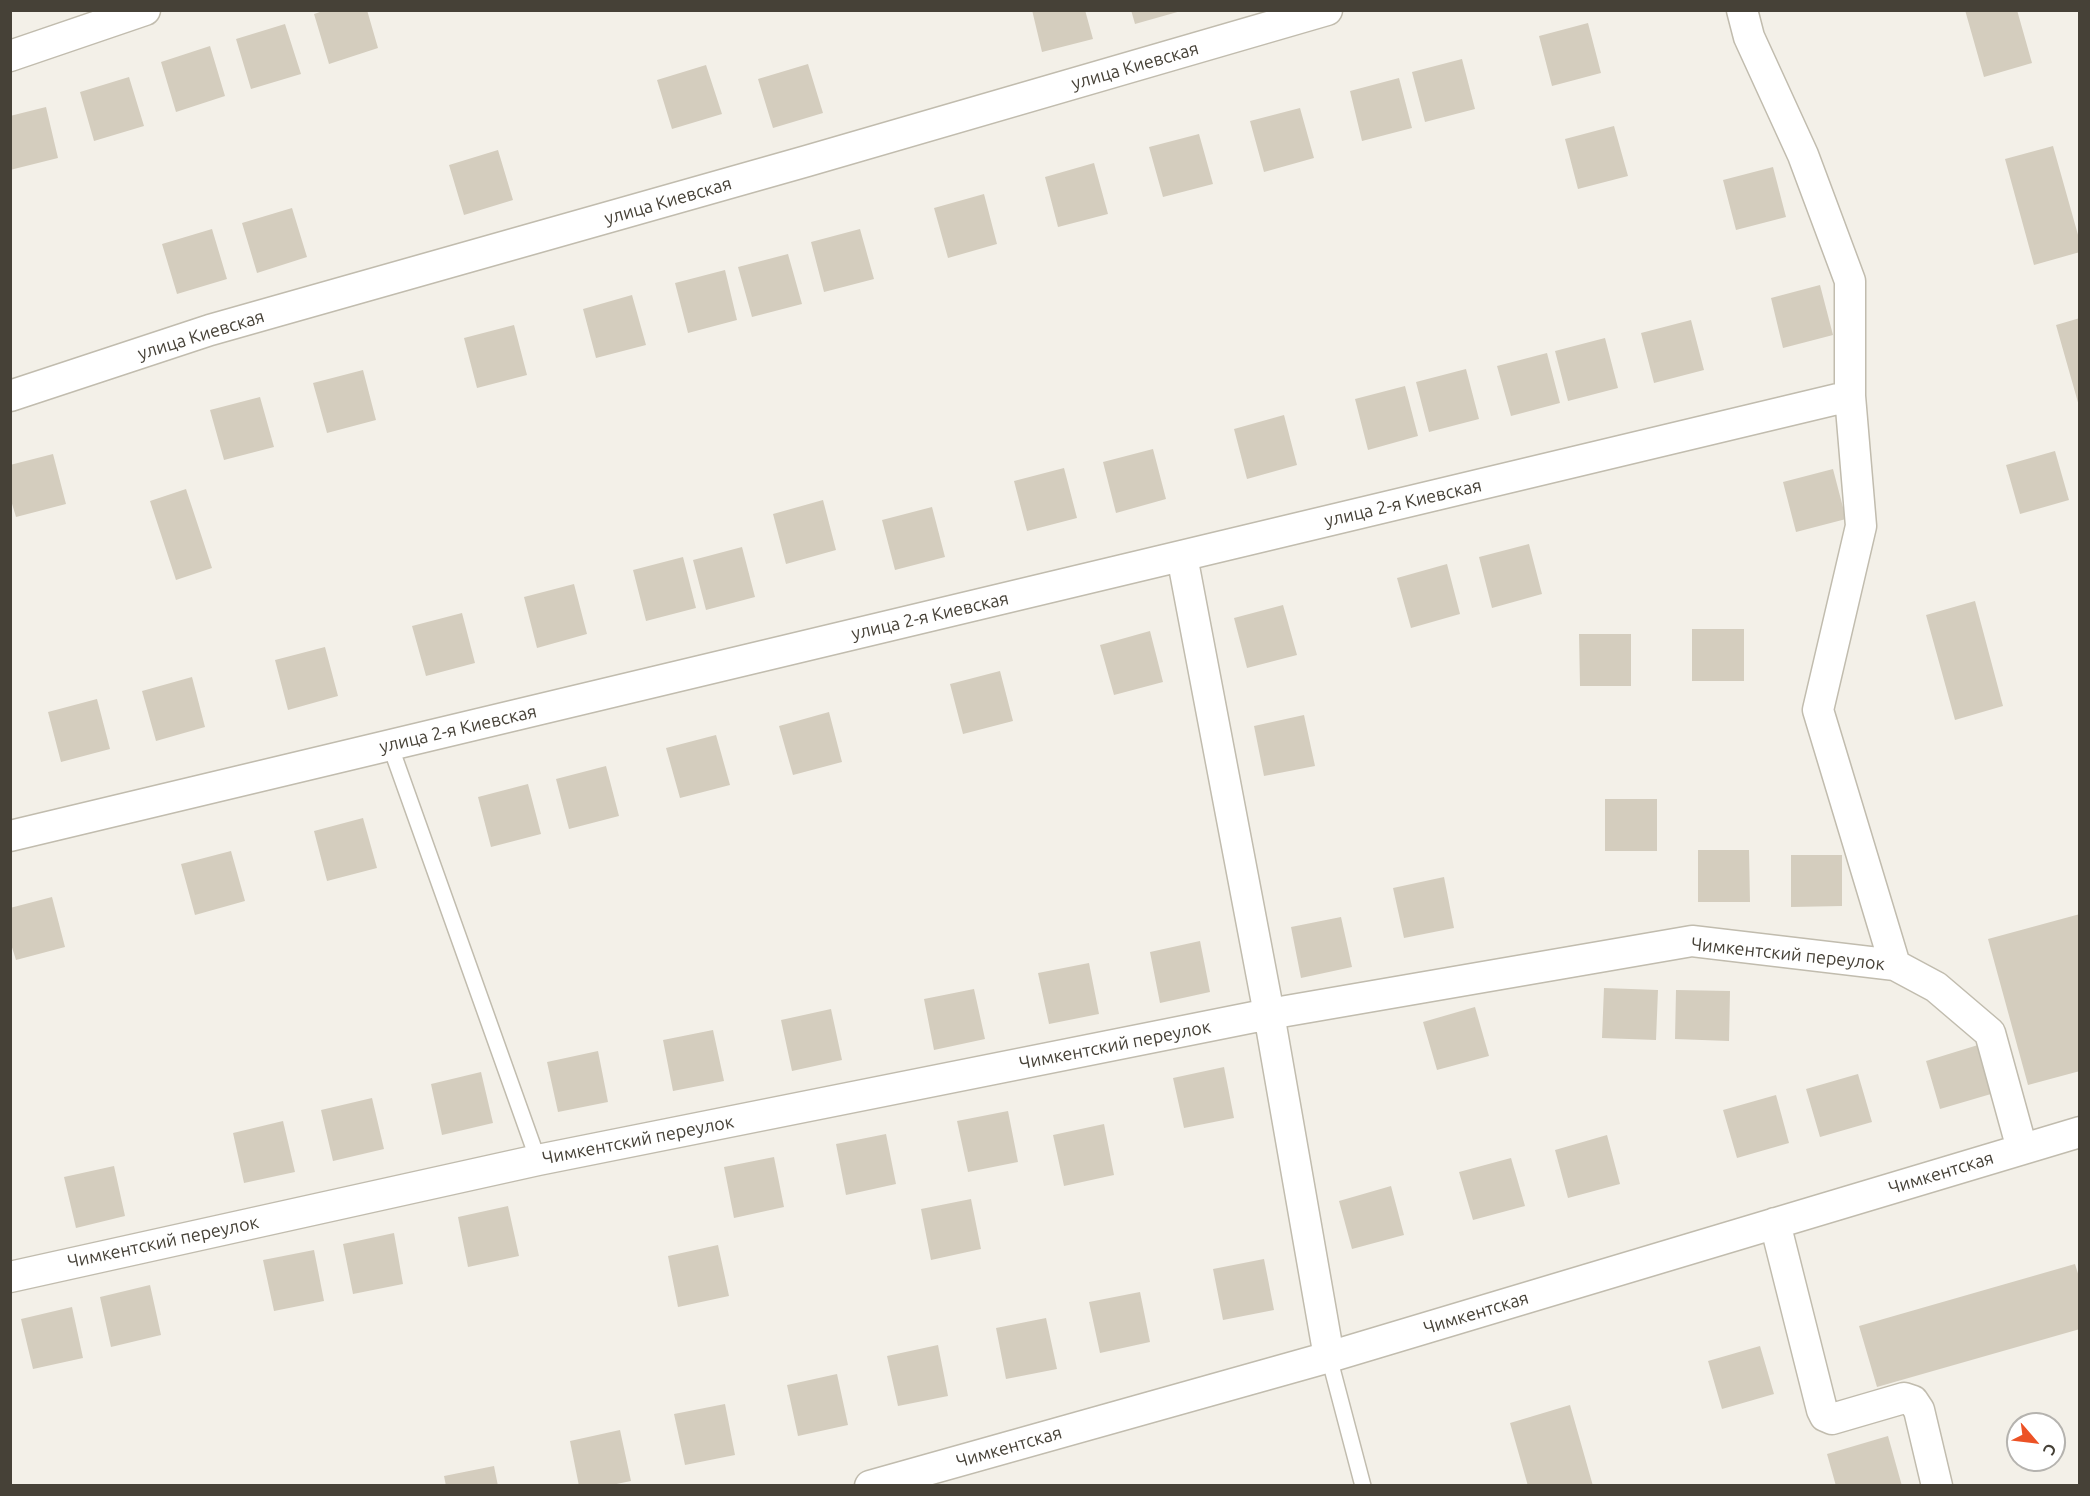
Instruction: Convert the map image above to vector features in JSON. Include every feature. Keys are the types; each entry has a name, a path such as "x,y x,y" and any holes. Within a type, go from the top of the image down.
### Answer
{"street":[{"path":"10,56 146,10"},
{"name":"улица Киевская","path":"10,396 210,330 795,165 1327,10"},
{"path":"1742,10 1749,37 1803,156 1850,280 1850,396 1861,526 1818,710 1894,965"},
{"name":"улица 2-я Киевская","path":"10,836 1850,396"},
{"path":"1182,556 1269,1014 1329,1357"},
{"name":"Чимкентский переулок","path":"10,1277 538,1161 1269,1014 1692,941 1894,965 1936,987 1990,1033 2022,1149"},
{"name":"Чимкентская","path":"870,1485 1329,1357 2079,1132"},
{"path":"1775,1223 1825,1416 1832,1419 1905,1398 1913,1401 1919,1410 1937,1485"}],"lane":[{"path":"390,745 538,1161"},
{"path":"1329,1357 1363,1485"}],"building":[{"path":"326,10 367,10 378,48 329,64 314,14"},
{"path":"1032,10 1085,10 1093,39 1042,52"},
{"path":"1131,10 1181,10 1181,11 1135,24"},
{"path":"1965,10 2017,10 2032,63 1984,77"},
{"path":"1588,23 1601,73 1552,86 1539,36"},
{"path":"285,24 301,74 251,89 236,39"},
{"path":"210,46 225,96 176,112 161,62"},
{"path":"1462,59 1475,109 1425,122 1412,72"},
{"path":"808,64 823,113 773,128 758,79"},
{"path":"706,65 722,114 672,129 657,80"},
{"path":"129,77 144,126 94,141 80,92"},
{"path":"1399,78 1412,128 1362,141 1350,91"},
{"path":"46,107 58,158 10,170 10,116"},
{"path":"1300,108 1314,158 1264,172 1250,121"},
{"path":"1614,126 1628,176 1578,189 1565,139"},
{"path":"1199,134 1213,184 1163,197 1149,147"},
{"path":"2053,146 2080,242 2080,252 2034,265 2005,159"},
{"path":"498,150 513,200 464,215 449,165"},
{"path":"1094,163 1108,214 1058,227 1045,177"},
{"path":"1773,167 1786,217 1736,230 1723,180"},
{"path":"984,194 997,244 948,258 934,208"},
{"path":"292,208 307,257 257,273 242,223"},
{"path":"212,229 227,279 177,294 162,244"},
{"path":"860,229 874,279 824,292 811,242"},
{"path":"788,254 802,304 752,317 738,267"},
{"path":"725,270 737,320 688,333 675,283"},
{"path":"1820,285 1833,335 1783,348 1771,298"},
{"path":"632,295 646,345 596,358 583,309"},
{"path":"2080,318 2080,406 2079,406 2056,325"},
{"path":"1691,320 1704,370 1654,383 1641,333"},
{"path":"514,325 527,375 477,388 464,338"},
{"path":"1605,338 1618,388 1568,401 1555,351"},
{"path":"1547,353 1560,403 1511,416 1497,366"},
{"path":"1466,369 1479,419 1429,432 1416,382"},
{"path":"363,370 376,420 327,433 313,383"},
{"path":"1405,386 1418,436 1368,450 1355,399"},
{"path":"260,397 274,447 224,460 210,410"},
{"path":"1284,415 1297,465 1247,479 1234,429"},
{"path":"1153,449 1166,499 1116,513 1103,462"},
{"path":"2055,451 2069,500 2020,514 2006,465"},
{"path":"53,454 66,504 16,517 10,497 10,465"},
{"path":"1064,468 1077,518 1027,531 1014,481"},
{"path":"1833,469 1846,519 1796,532 1783,482"},
{"path":"186,489 212,568 176,580 150,501"},
{"path":"823,500 836,550 786,564 773,514"},
{"path":"932,507 945,557 895,570 882,520"},
{"path":"1529,544 1542,594 1492,608 1479,557"},
{"path":"742,547 755,597 706,610 693,560"},
{"path":"683,557 696,608 646,621 633,570"},
{"path":"1447,564 1460,614 1411,628 1397,578"},
{"path":"574,584 587,634 537,648 524,597"},
{"path":"1975,601 2003,706 1955,720 1926,615"},
{"path":"1283,605 1297,655 1247,668 1234,618"},
{"path":"462,613 475,663 426,676 412,626"},
{"path":"1692,629 1744,629 1744,681 1692,681"},
{"path":"1150,631 1163,682 1114,695 1100,645"},
{"path":"1579,634 1631,634 1631,686 1580,686"},
{"path":"325,647 338,696 288,710 275,660"},
{"path":"1000,671 1013,721 963,734 950,684"},
{"path":"192,677 205,727 156,741 142,691"},
{"path":"97,699 110,749 61,762 48,712"},
{"path":"829,712 842,762 793,775 779,726"},
{"path":"1304,715 1315,766 1264,776 1254,726"},
{"path":"716,735 730,785 680,798 666,748"},
{"path":"606,766 619,816 569,829 556,779"},
{"path":"528,784 541,834 491,847 478,797"},
{"path":"1605,799 1657,799 1657,851 1605,851"},
{"path":"363,818 377,868 327,881 314,831"},
{"path":"1698,850 1749,850 1750,902 1698,902"},
{"path":"231,851 245,901 195,915 181,864"},
{"path":"1791,855 1842,855 1842,906 1791,907"},
{"path":"1444,877 1454,928 1404,938 1393,888"},
{"path":"52,897 65,947 16,960 10,941 10,908"},
{"path":"2080,914 2080,1071 2028,1085 1988,939"},
{"path":"1341,917 1352,967 1301,978 1291,927"},
{"path":"1200,941 1210,992 1160,1003 1150,952"},
{"path":"1089,963 1099,1014 1049,1024 1038,973"},
{"path":"1604,988 1658,990 1656,1040 1602,1038"},
{"path":"974,989 985,1039 934,1050 924,999"},
{"path":"1676,990 1730,991 1729,1041 1675,1039"},
{"path":"1475,1007 1489,1056 1437,1070 1423,1022"},
{"path":"831,1009 842,1060 792,1071 781,1020"},
{"path":"713,1030 724,1081 673,1091 663,1040"},
{"path":"1978,1045 1991,1094 1940,1109 1926,1061"},
{"path":"598,1051 608,1102 558,1112 547,1062"},
{"path":"1224,1067 1234,1118 1184,1128 1173,1078"},
{"path":"481,1072 493,1123 442,1135 431,1084"},
{"path":"1858,1074 1872,1122 1820,1137 1806,1089"},
{"path":"1776,1095 1789,1143 1737,1158 1723,1110"},
{"path":"372,1098 384,1149 333,1161 321,1110"},
{"path":"1008,1111 1018,1162 968,1172 957,1121"},
{"path":"283,1121 295,1172 244,1183 233,1133"},
{"path":"1104,1124 1114,1175 1064,1186 1053,1135"},
{"path":"886,1134 896,1184 846,1195 836,1144"},
{"path":"1607,1135 1620,1184 1568,1198 1555,1150"},
{"path":"774,1157 784,1207 734,1218 724,1167"},
{"path":"1511,1158 1525,1206 1473,1220 1459,1172"},
{"path":"114,1166 125,1216 76,1228 64,1177"},
{"path":"1391,1186 1404,1235 1352,1249 1339,1201"},
{"path":"971,1199 981,1249 931,1260 921,1209"},
{"path":"508,1206 519,1256 468,1267 458,1217"},
{"path":"394,1233 403,1284 353,1294 343,1244"},
{"path":"718,1245 729,1296 678,1307 668,1256"},
{"path":"314,1250 324,1301 274,1311 263,1260"},
{"path":"1264,1259 1274,1310 1223,1320 1213,1269"},
{"path":"2075,1264 2080,1280 2080,1329 1877,1387 1859,1326"},
{"path":"150,1285 161,1335 111,1347 100,1297"},
{"path":"1140,1292 1150,1342 1100,1353 1089,1302"},
{"path":"72,1307 83,1358 33,1369 21,1319"},
{"path":"1046,1318 1057,1369 1006,1379 996,1328"},
{"path":"938,1345 948,1396 898,1406 887,1356"},
{"path":"1760,1346 1774,1394 1722,1409 1708,1361"},
{"path":"837,1374 848,1425 798,1436 787,1385"},
{"path":"725,1404 735,1455 685,1465 674,1414"},
{"path":"1570,1405 1593,1486 1528,1486 1510,1423"},
{"path":"620,1430 631,1481 607,1486 579,1486 570,1441"},
{"path":"1888,1436 1902,1486 1836,1486 1827,1454"},
{"path":"494,1466 498,1486 446,1486 444,1476"}]}
